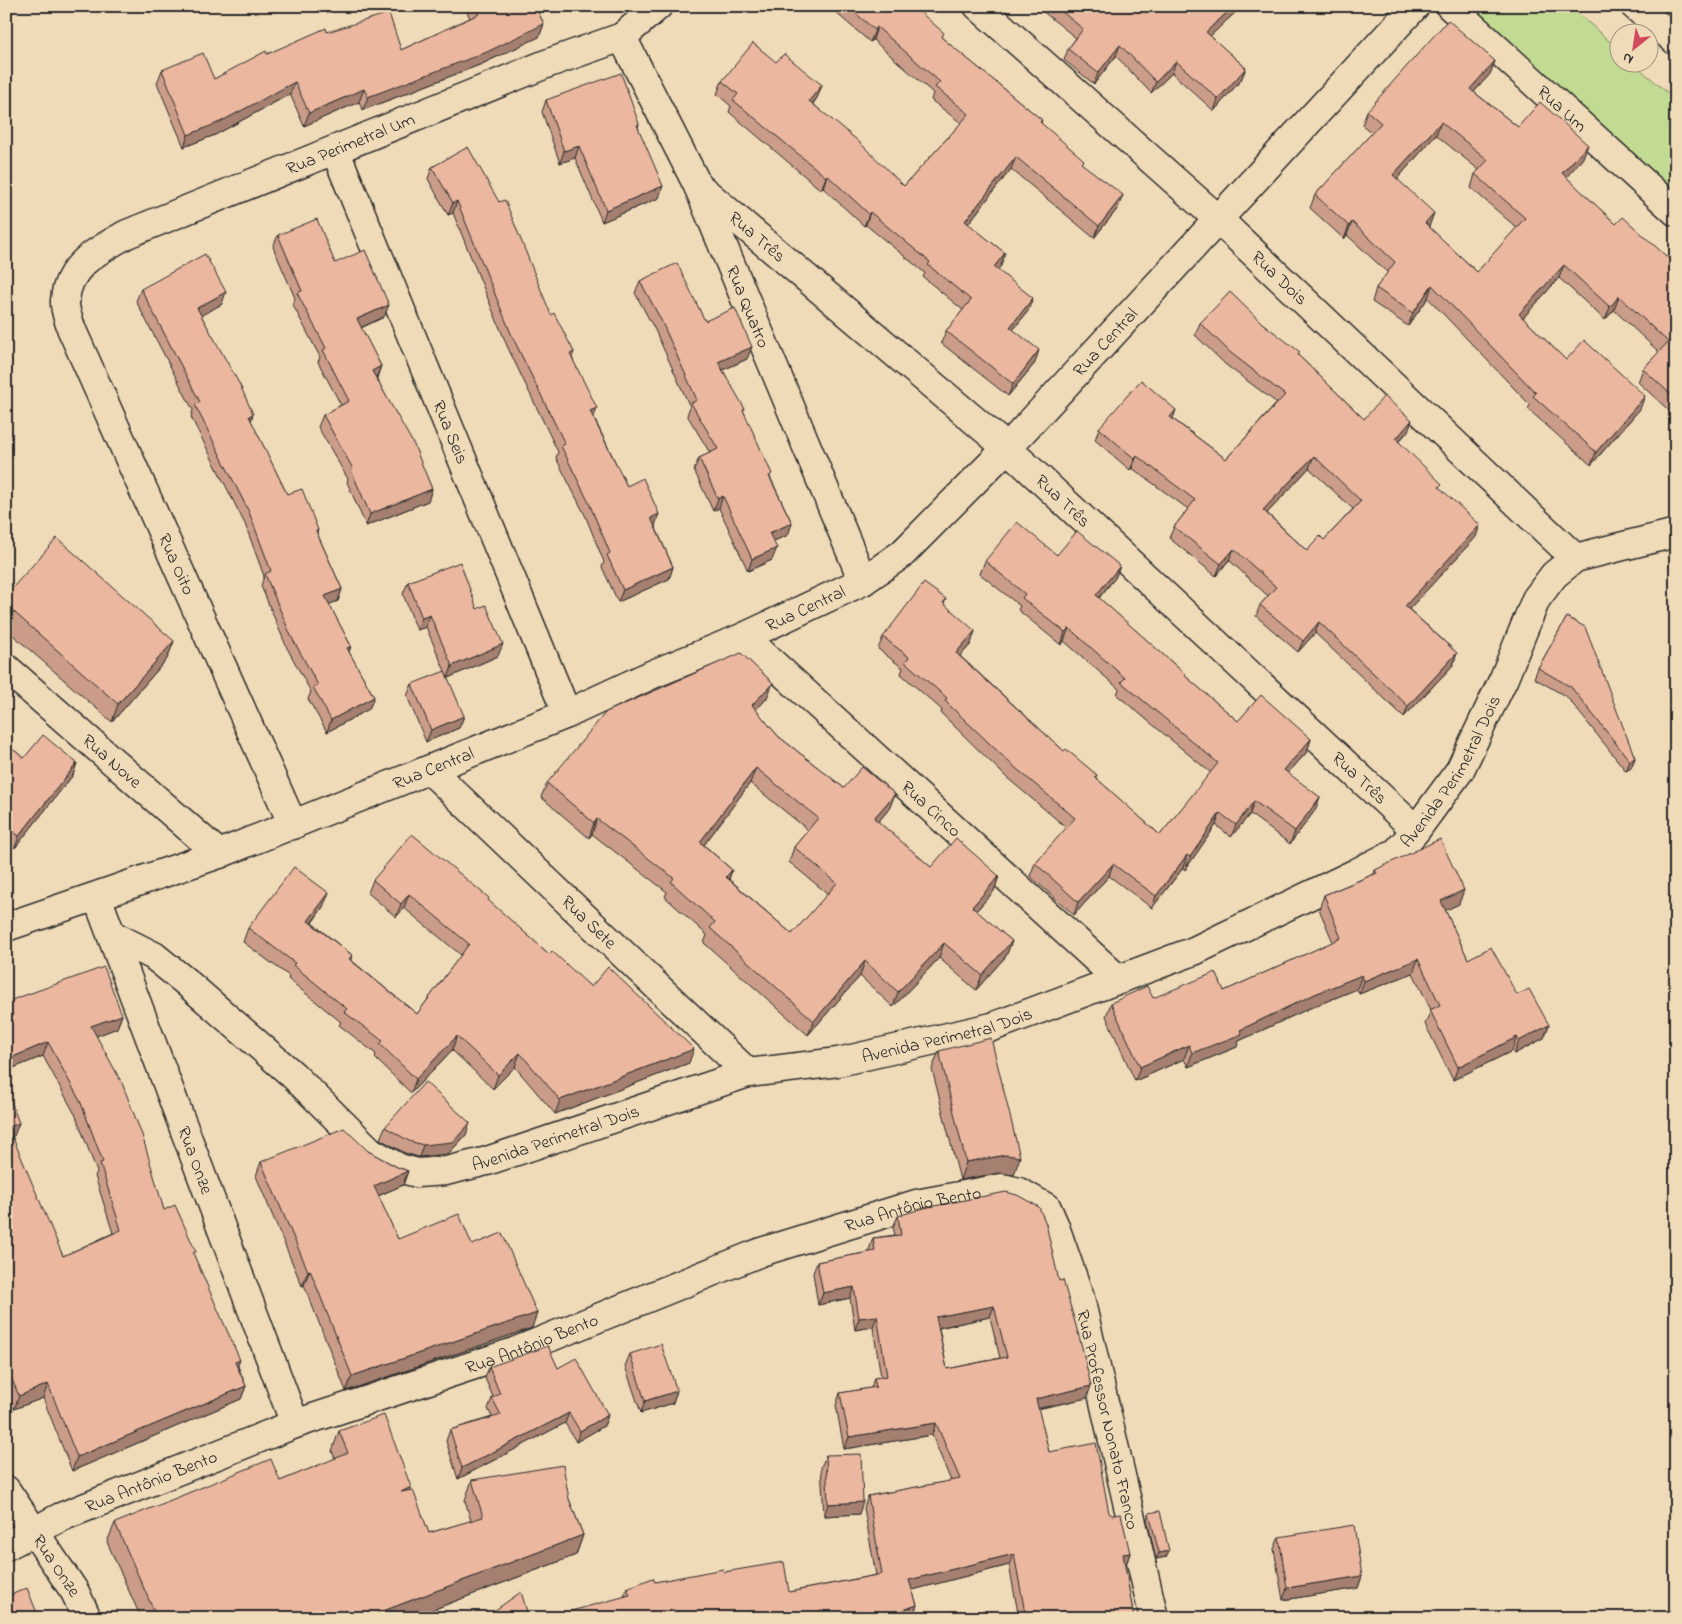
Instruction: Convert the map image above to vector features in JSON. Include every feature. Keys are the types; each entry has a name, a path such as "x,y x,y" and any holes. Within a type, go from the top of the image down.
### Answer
{"street":[{"name":"Rua Perimetral Um","path":"64,302 72,273 96,251 127,234 546,64 622,37 658,6"},
{"name":"Rua Dois","path":"978,6 1218,219 1575,558"},
{"name":"Rua Central","path":"6,928 220,854 430,770 568,714 653,674 744,637 863,581 902,554 1007,448 1415,6"},
{"name":"Rua Um","path":"1450,6 1676,212"},
{"path":"1635,6 1676,41"},
{"name":"Rua Quatro","path":"622,37 698,186 863,581"},
{"name":"Rua Seis","path":"335,150 568,714"},
{"name":"Rua Três","path":"698,186 1007,448 1416,830"},
{"name":"Rua Oito","path":"64,302 71,328 293,825"},
{"name":"Avenida Perimetral Dois","path":"112,934 154,956 186,982 293,1075 371,1152 400,1168 417,1173 446,1171 487,1161 748,1073 838,1062 992,1027 1194,951 1397,852 1416,830 1460,770 1504,678 1536,599 1554,575 1575,558 1676,533"},
{"name":"Rua Cinco","path":"744,637 1119,980"},
{"name":"Rua Nove","path":"6,668 220,854"},
{"name":"Rua Sete","path":"430,770 748,1073"},
{"name":"Rua Onze","path":"97,897 154,1054 295,1424"},
{"name":"Rua Antônio Bento","path":"6,1546 33,1530 70,1514 295,1424 514,1352 761,1252 916,1204 1002,1188 1020,1192 1047,1208 1054,1224"},
{"name":"Rua Professor Nonato Franco","path":"1054,1224 1080,1298 1154,1618"},
{"name":"Rua Onze","path":"6,1490 75,1592 87,1618"}],"green space":[{"path":"1460,6 1570,6 1610,42 1610,72 1643,72 1676,100 1676,206"}],"building":[{"path":"475,6 535,6 544,24 487,52 368,97 364,89 309,113 295,82 220,122 188,135 162,70 203,53 214,79 266,51 267,54 326,28 327,32 389,13 401,50 479,14"},
{"path":"847,6 913,6 944,33 941,37 1042,120 1040,122 1084,160 1081,163 1123,195 1099,226 1016,157 965,221 1005,253 994,267 1033,298 1010,327 1039,350 1013,384 946,331 971,300 928,265 930,262 870,212 869,214 827,175 826,177 733,100 738,94 722,81 753,43 776,62 784,54 822,85 809,101 857,140 904,186 969,114 935,87 940,82 877,27 875,30"},
{"path":"1055,6 1234,6 1206,32 1246,68 1218,99 1176,61 1156,82 1120,45 1098,73 1068,49 1083,29"},
{"path":"1448,20 1495,61 1470,89 1518,127 1540,102 1588,145 1562,173 1616,224 1623,217 1676,265 1676,399 1643,369 1668,342 1619,296 1610,307 1564,265 1519,314 1566,360 1584,340 1645,396 1596,452 1533,396 1536,393 1432,285 1413,313 1376,288 1395,262 1352,222 1349,226 1315,195 1381,123 1367,111","holes":["1441,122 1488,160 1475,174 1525,218 1477,272 1425,223 1434,213 1393,175"]},
{"path":"621,73 639,124 637,125 663,186 606,210 579,146 564,151 546,100"},
{"path":"468,147 499,202 505,200 551,315 554,313 574,352 570,354 597,408 590,411 627,486 643,478 659,514 651,518 673,567 623,590 607,555 610,553 589,503 561,446 565,444 512,336 457,201 453,203 432,167"},
{"path":"317,219 335,263 365,250 389,305 357,319 381,366 372,371 414,445 432,489 370,514 351,470 353,469 323,415 349,401 323,350 326,348 297,293 302,291 278,235"},
{"path":"205,254 226,292 197,308 240,385 253,414 249,416 287,494 302,489 318,530 316,531 342,589 325,596 351,646 347,648 374,697 331,720 313,687 318,685 291,636 265,574 271,571 249,512 195,405 200,402 141,289"},
{"path":"677,263 705,321 735,308 752,347 718,362 745,409 743,410 772,474 769,476 792,523 769,533 777,548 752,559 723,496 718,499 699,458 718,449 691,403 697,400 660,318 640,281"},
{"path":"1230,292 1262,323 1300,352 1298,355 1364,419 1384,396 1412,420 1396,439 1442,484 1439,487 1480,525 1405,606 1457,653 1408,706 1319,622 1303,641 1260,605 1276,587 1234,549 1221,564 1174,527 1195,500 1137,456 1135,459 1099,428 1141,380 1176,410 1170,417 1226,459 1285,395 1231,353 1200,323","holes":["1314,456 1361,501 1324,540 1320,536 1307,551 1263,510"]},
{"path":"1017,522 1057,555 1077,531 1120,566 1096,595 1238,721 1261,695 1311,739 1284,770 1320,797 1295,831 1254,801 1236,825 1220,813 1190,857 1187,855 1156,896 1113,864 1078,902 1035,863 1075,818 1011,764 945,701 947,698 905,662 909,657 883,637 924,583 946,599 943,603 975,631 956,653 1064,751 1066,749 1097,775 1095,777 1160,835 1218,763 1121,682 1125,678 1069,628 1065,632 1022,598 1025,594 985,561"},
{"path":"57,538 174,641 118,704 6,605 6,595"},
{"path":"460,562 477,609 486,605 503,644 452,666 430,615 422,618 408,582"},
{"path":"1567,617 1585,627 1635,758 1630,761 1571,687 1538,668"},
{"path":"741,653 773,683 752,705 778,736 844,788 862,767 895,794 874,818 931,867 956,838 999,876 972,907 1012,941 982,975 944,943 898,992 865,961 814,1021 710,928 715,922 671,882 674,878 597,819 594,823 547,783 606,712","holes":["756,768 818,818 794,847 837,883 792,934 726,877 732,870 700,842"]},
{"path":"445,671 464,716 431,730 412,684"},
{"path":"43,735 77,763 19,836 6,826 6,744 24,758"},
{"path":"412,834 489,898 488,900 549,954 552,951 591,987 608,967 694,1049 560,1100 520,1053 498,1075 457,1036 416,1079 380,1044 383,1041 344,1012 347,1009 293,965 295,963 248,928 294,867 329,893 308,921 352,955 349,959 417,1014 469,944 409,894 401,904 373,880"},
{"path":"1440,839 1464,890 1441,901 1468,959 1491,947 1517,995 1529,989 1549,1025 1519,1041 1517,1037 1458,1067 1430,1010 1440,1005 1418,959 1364,981 1362,975 1315,994 1240,1030 1242,1034 1192,1053 1189,1045 1140,1067 1111,1003 1147,986 1153,998 1216,972 1224,991 1341,938 1324,895 1377,873 1375,870"},
{"path":"104,967 122,1015 91,1026 122,1083 142,1135 164,1210 175,1205 196,1252 193,1253 240,1360 235,1362 246,1386 77,1457 48,1384 19,1396 6,1365 6,1141 13,1138 63,1256 121,1230 100,1163 103,1162 81,1103 48,1042 6,1060 6,1002"},
{"path":"991,1038 1020,1157 1006,1155 966,1162 939,1051"},
{"path":"425,1082 470,1123 453,1142 423,1145 409,1141 385,1127"},
{"path":"6,1088 19,1123 6,1128"},
{"path":"344,1128 368,1151 408,1171 374,1186 398,1239 459,1214 472,1245 502,1233 537,1313 352,1376 310,1270 308,1271 261,1162"},
{"path":"1006,1192 1017,1195 1039,1207 1046,1224 1059,1281 1063,1280 1091,1386 1036,1399 1049,1452 1096,1443 1109,1513 1112,1515 1121,1514 1130,1553 1123,1554 1134,1618 1026,1618 1014,1554 909,1580 917,1605 881,1618 551,1618 630,1595 627,1588 653,1578 655,1582 723,1569 724,1572 784,1562 789,1592 882,1574 868,1496 960,1479 936,1423 849,1437 840,1393 876,1387 874,1378 887,1376 877,1316 859,1318 854,1287 823,1293 817,1262 875,1251 873,1238 901,1235 898,1216 924,1208","holes":["994,1306 1007,1357 947,1369 936,1317"]},
{"path":"661,1344 677,1391 645,1401 630,1354"},
{"path":"548,1346 558,1368 576,1358 608,1415 580,1431 569,1413 462,1468 450,1430 501,1415 492,1398 500,1394 489,1367"},
{"path":"384,1415 411,1487 401,1492 413,1490 429,1533 483,1517 472,1480 563,1465 569,1499 583,1535 370,1616 371,1618 157,1618 115,1523 271,1459 280,1481 348,1453 339,1431"},
{"path":"861,1454 863,1502 828,1504 826,1455"},
{"path":"1160,1511 1169,1551 1159,1553 1149,1513"},
{"path":"1354,1525 1362,1576 1287,1588 1279,1537"},
{"path":"27,1588 39,1618 6,1618 6,1597"},
{"path":"521,1592 529,1618 484,1618"}]}
